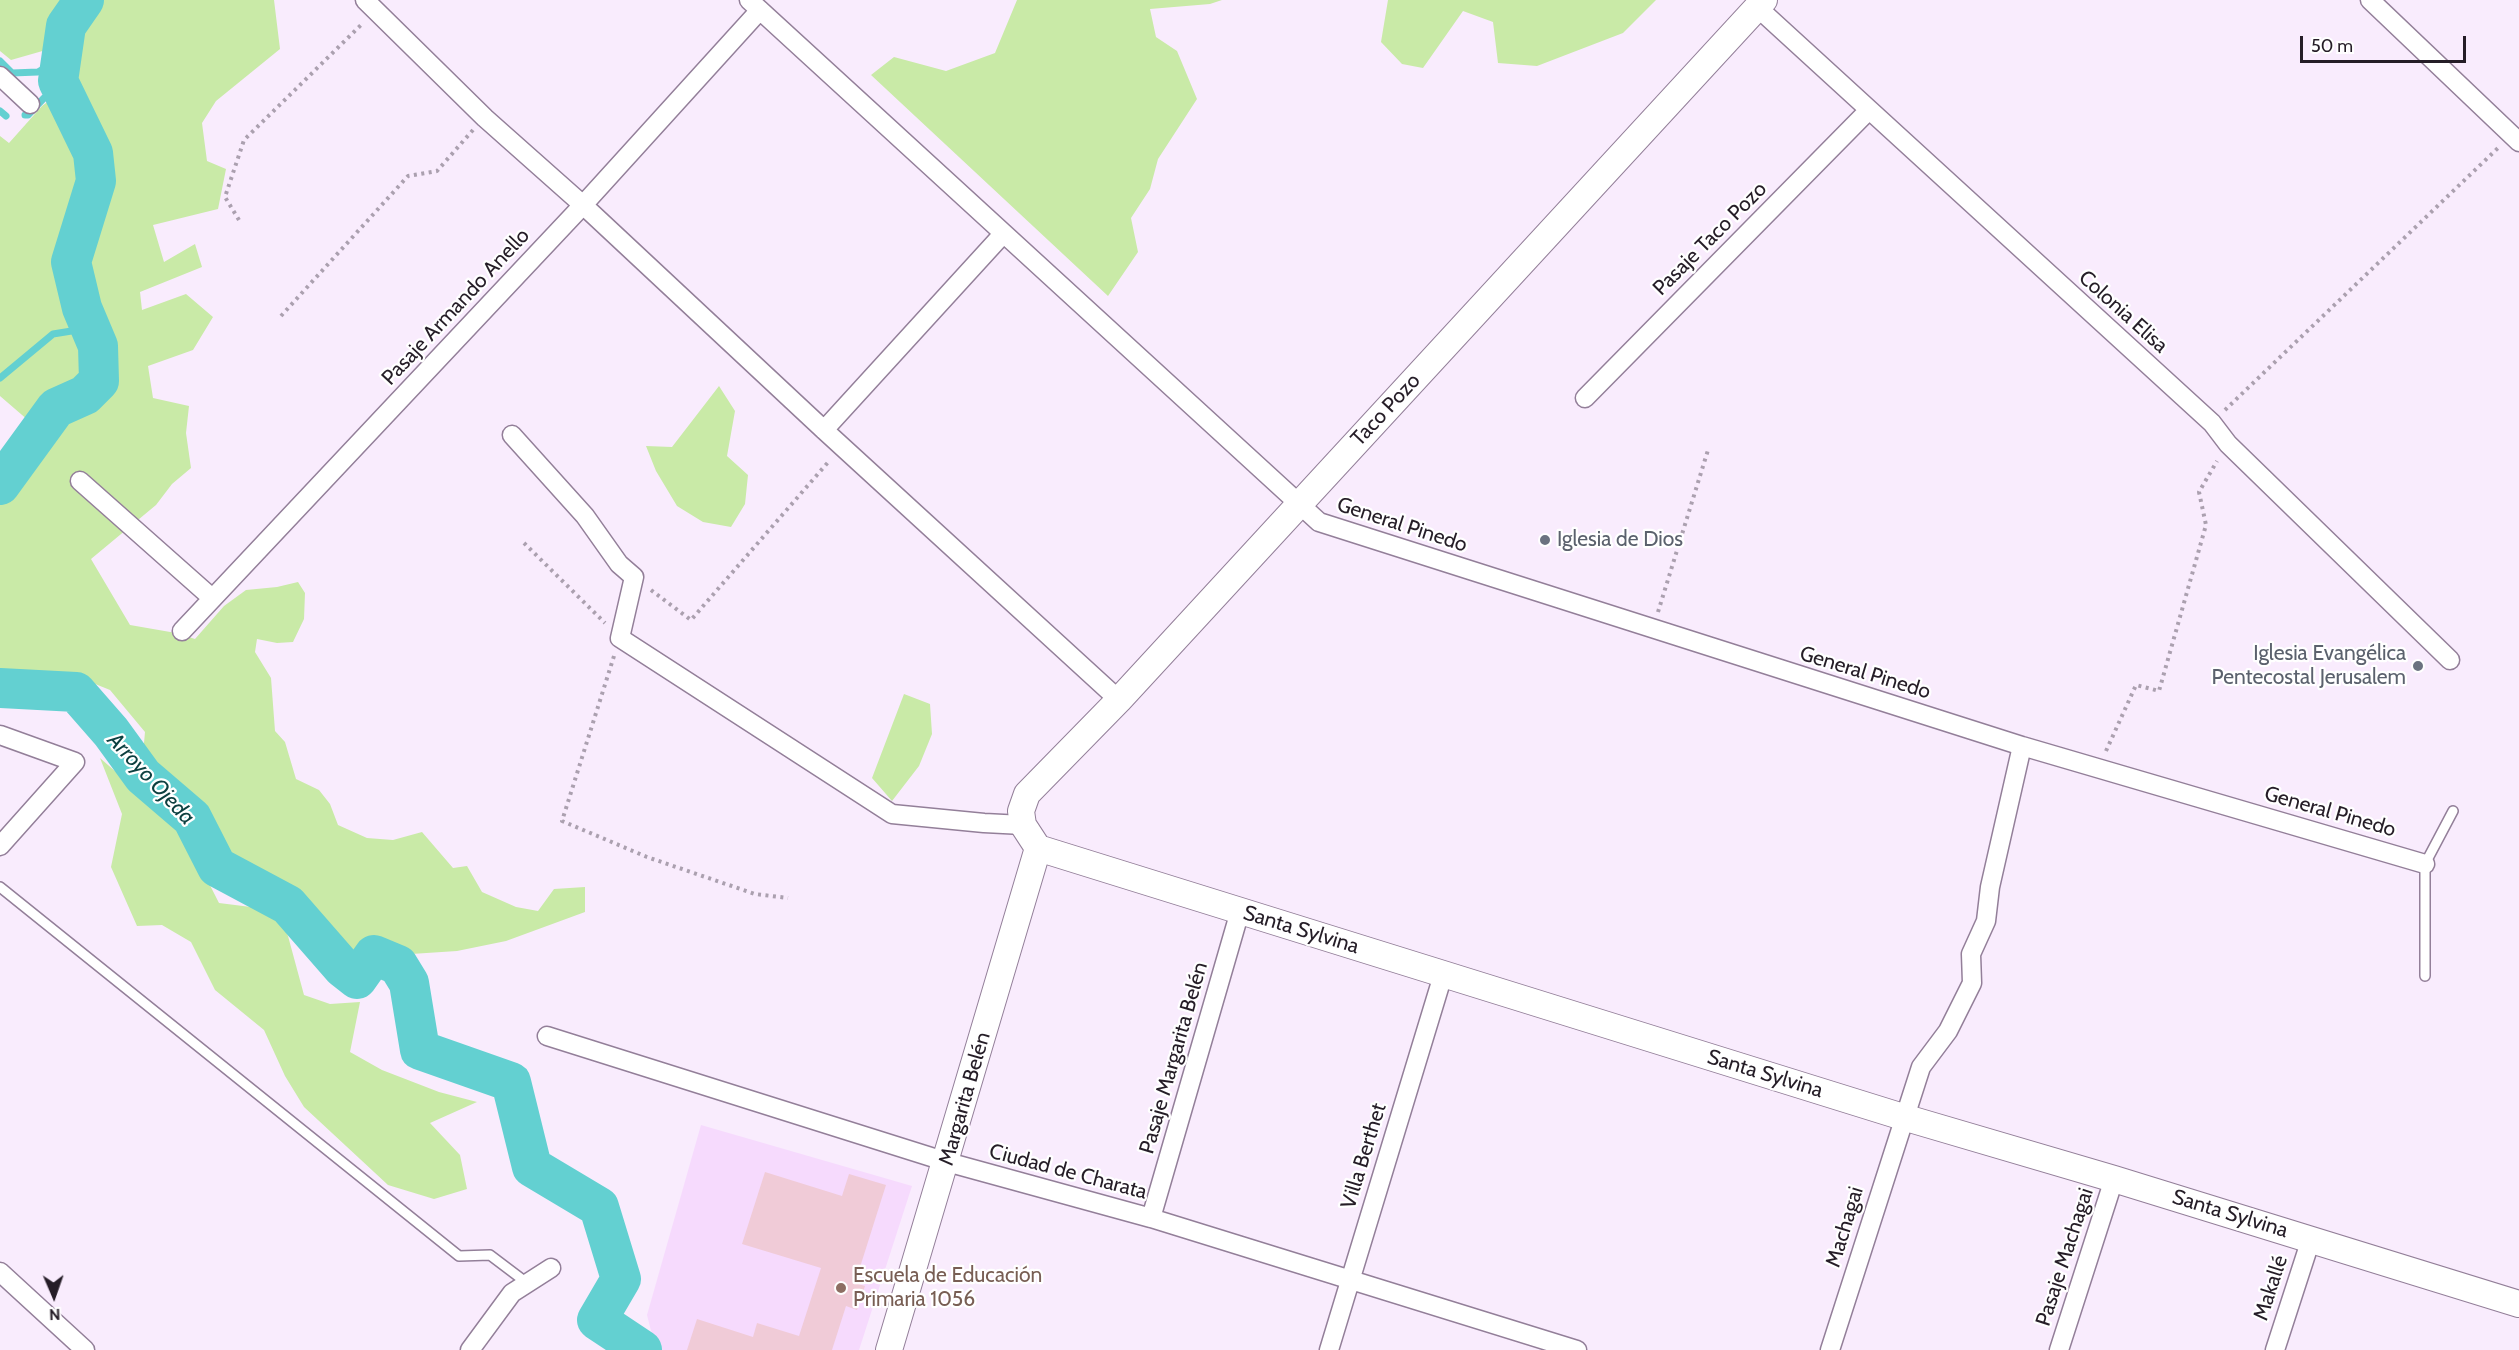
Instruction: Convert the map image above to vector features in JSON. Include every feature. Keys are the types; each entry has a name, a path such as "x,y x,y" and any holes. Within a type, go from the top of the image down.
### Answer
{"street":[{"path":"2370,0 2516,134"},
{"name":"Colonia Elisa","path":"1761,4 1868,111 2212,423 2228,444 2450,660"},
{"name":"Taco Pozo","path":"1023,825 1021,812 1027,794 1119,700 1761,4"},
{"path":"370,5 484,118 583,205 842,447 1119,700"},
{"name":"General Pinedo","path":"754,5 1319,522 2022,746 2425,864"},
{"name":"Pasaje Armando Anello","path":"182,631 583,205 754,5"},
{"path":"0,76 30,104"},
{"name":"Pasaje Taco Pozo","path":"1585,398 1868,111"},
{"path":"824,430 1003,234"},
{"path":"512,435 585,516 619,564 634,577 620,638 892,814 984,824 1023,825 1038,848"},
{"path":"80,481 212,598"},
{"path":"0,735 75,762 0,846"},
{"name":"Machagai","path":"1830,1350 1903,1117 1921,1067 1948,1031 1972,983 1971,954 1986,921 1990,887 2022,746"},
{"name":"Santa Sylvina","path":"1038,848 1903,1117 2114,1179 2519,1304"},
{"name":"Margarita Belén","path":"889,1350 1038,848"},
{"name":"Pasaje Margarita Belén","path":"1151,1218 1240,911"},
{"name":"Villa Berthet","path":"1329,1350 1443,975"},
{"name":"Ciudad de Charata","path":"547,1036 946,1162 1151,1218 1577,1350"},
{"name":"Pasaje Machagai","path":"2059,1350 2114,1179"},
{"name":"Makallé","path":"2275,1350 2311,1239"},
{"path":"470,1350 512,1293 551,1268"},
{"path":"0,1272 85,1350"}],"lane":[{"path":"2425,976 2425,864 2453,812"},
{"path":"0,888 459,1256 490,1255 527,1283"}],"path":[{"path":"239,220 225,197 244,140 370,5"},
{"path":"281,316 408,176 436,171 484,118"},
{"path":"2212,423 2516,134"},
{"path":"2098,768 2136,685 2159,691 2206,525 2199,492 2228,444"},
{"path":"634,577 691,620 842,447"},
{"path":"1652,629 1708,450"},
{"path":"524,543 620,638 562,821 647,857 755,894 788,898"}],"shaded area":[{"path":"701,1125 912,1186 859,1350 656,1350 647,1315"}],"green space":[{"path":"0,0 61,0 46,50 11,60 0,51"},
{"path":"103,0 274,0 280,49 216,101 202,123 207,161 226,169 218,209 153,225 164,262 195,244 202,267 140,292 142,310 186,294 213,317 193,350 148,366 153,398 189,406 186,433 191,468 172,484 156,505 91,559 130,625 176,633 195,639 224,606 246,590 298,582 305,593 304,619 293,642 277,643 257,639 255,652 271,678 275,731 285,742 296,779 319,790 330,804 338,825 367,838 393,840 422,832 453,868 467,866 482,892 516,907 538,911 554,889 585,887 585,912 506,941 457,951 396,955 370,948 345,958 335,949 308,901 228,862 211,833 194,811 131,748 144,743 145,732 110,690 78,677 0,678 0,492 62,409 85,402 108,377 102,350 102,328 80,282 80,251 101,183 104,139 82,109 68,67 87,26"},
{"path":"1017,0 1222,0 1210,4 1150,9 1156,37 1177,51 1197,99 1158,159 1150,189 1131,218 1138,252 1108,296 871,75 894,57 946,71 995,53"},
{"path":"1388,0 1656,0 1623,33 1537,66 1498,63 1493,22 1463,11 1423,68 1402,64 1381,42"},
{"path":"54,97 77,140 83,192 60,264 83,341 92,381 53,402 29,421 0,396 0,136 9,143 42,106"},
{"path":"719,386 735,411 727,456 748,475 745,504 731,527 703,522 677,506 656,471 646,446 672,447"},
{"path":"904,694 930,704 932,734 919,766 892,801 872,778"},
{"path":"100,758 148,800 188,842 219,903 275,910 288,936 304,995 330,1004 360,1002 350,1052 382,1070 439,1092 477,1102 430,1123 460,1155 467,1189 434,1199 388,1185 304,1107 285,1076 264,1030 215,990 191,942 162,925 137,926 111,867 122,814"}],"building":[{"path":"765,1172 842,1196 849,1174 886,1185 855,1283 865,1286 857,1310 846,1306 832,1350 687,1350 697,1319 753,1337 757,1323 799,1336 821,1268 742,1244"}],"waterway":[{"name":"Arroyo Ojeda","path":"0,485 56,408 85,395 99,381 98,346 82,308 71,262 96,181 93,153 58,81 66,26 84,0"},
{"path":"0,61 12,73 38,72 62,58"},
{"path":"25,115 28,115 44,98 62,88"},
{"path":"0,111 6,116"},
{"path":"0,378 53,334 90,328"},
{"name":"Arroyo Ojeda","path":"0,688 76,692 111,732 143,776 192,818 217,867 288,905 343,968 357,979 374,955 398,965 409,983 420,1050 511,1082 532,1167 599,1207 621,1279 597,1320 642,1350"}],"place":[{"name":"Iglesia de Dios","path":"1545,540"},
{"name":"Iglesia Evangélica Pentecostal Jerusalem","path":"2418,666"},
{"name":"Escuela de Educación Primaria 1056","path":"841,1288"}]}
